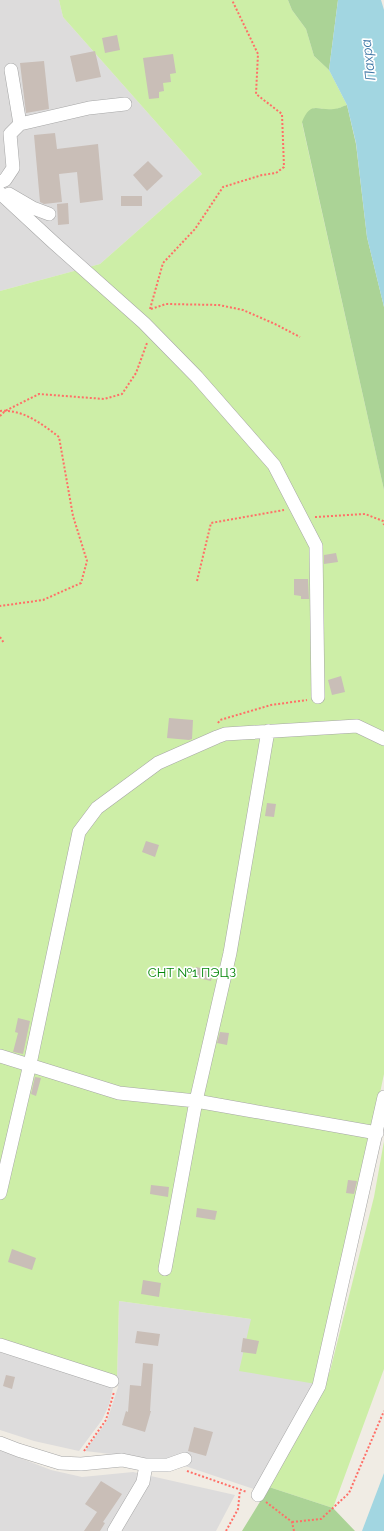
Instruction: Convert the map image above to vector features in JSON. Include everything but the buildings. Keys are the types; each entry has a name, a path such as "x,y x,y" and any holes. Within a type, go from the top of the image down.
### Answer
{"street":[{"path":"11,70 20,124"},
{"path":"0,182 5,180 13,168 5,131 20,124 89,108 125,104"},
{"path":"0,189 33,208 48,214"},
{"path":"0,193 144,323 197,377 274,464 316,546 318,697"},
{"path":"0,1193 30,1064 79,832 97,808 158,763 225,734 357,726 384,739"},
{"path":"165,1269 196,1101 230,953 268,731"},
{"path":"0,1056 30,1064 119,1093 196,1101 377,1132"},
{"path":"258,1495 319,1386 384,1097"},
{"path":"0,1345 112,1381"},
{"path":"0,1443 60,1463 81,1464 122,1460 146,1465 168,1465 184,1459"},
{"path":"114,1531 143,1482 146,1465"}],"path":[{"path":"232,0 258,54 256,94 282,114 284,167 276,173 262,175 223,187 195,229 163,263 150,309 166,304 219,305 243,310 300,337"},
{"path":"0,416 6,411 39,394 104,399 122,394 136,373 151,331"},
{"path":"0,411 6,411 33,418 59,437 73,516 87,561 81,583 43,600 0,606"},
{"path":"196,581 211,523 300,513 365,514 383,521 384,525"},
{"path":"0,637 4,643"},
{"path":"217,737 214,728 220,720 271,705 303,701 318,697"},
{"path":"81,1464 83,1452 106,1420 116,1387 112,1381"},
{"path":"292,1522 321,1518 349,1494 384,1411"},
{"path":"168,1465 258,1495 292,1522 294,1531"},
{"path":"226,1531 238,1509 240,1490"}],"shaded area":[{"path":"0,0 59,0 63,17 202,174 100,264 0,291"},
{"path":"119,1301 251,1319 316,1384 257,1490 188,1467 136,1457 85,1451 107,1421 118,1387"},
{"path":"0,1348 110,1383 113,1388 109,1405 102,1420 79,1451 34,1441 0,1430"},
{"path":"0,1450 51,1470 82,1477 133,1472 235,1495 216,1531 0,1531"}],"green space":[{"name":"СНТ №1 ПЭЦЗ","path":"59,0 288,0 292,10 306,29 314,56 329,70 347,105 334,110 314,108 302,123 384,490 384,1074 321,1371 316,1384 239,1371 251,1319 119,1301 117,1378 0,1340 0,291 100,264 202,174 63,17"},
{"path":"288,0 338,0 329,70 314,56 306,29 292,10"},
{"path":"347,105 356,144 367,237 384,307 384,490 302,122 308,111 312,109 336,109"},
{"path":"384,1141 384,1369 333,1508 269,1487 330,1371 374,1197"},
{"path":"269,1487 333,1508 355,1531 242,1531"}],"water":[{"name":"Пахра","path":"338,0 381,0 384,10 384,307 367,237 356,143 347,105 329,70"},
{"path":"384,1473 384,1531 362,1531"}]}
